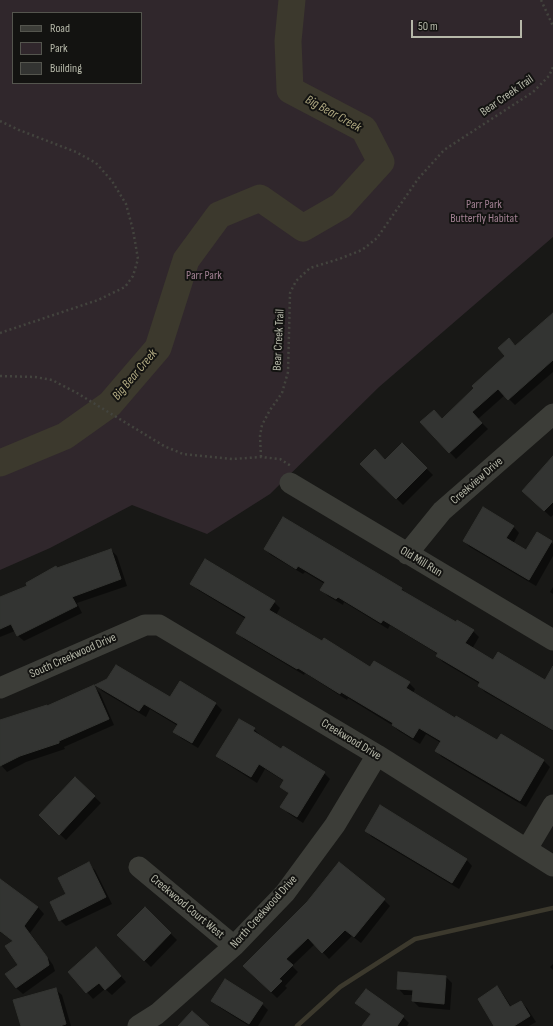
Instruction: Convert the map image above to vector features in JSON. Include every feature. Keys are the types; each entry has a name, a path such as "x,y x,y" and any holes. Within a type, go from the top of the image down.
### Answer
{"street":[{"name":"Creekview Drive","path":"407,554 442,511 553,414"},
{"name":"Old Mill Run","path":"290,483 553,640"},
{"name":"South Creekwood Drive","path":"0,688 145,625"},
{"name":"Creekwood Drive","path":"145,625 159,625 377,755 553,866"},
{"name":"North Creekwood Drive","path":"138,1026 157,1014 234,946 285,893 335,825 377,755"},
{"path":"527,849 553,805"},
{"name":"Creekwood Court West","path":"139,867 234,946"}],"path":[{"path":"541,0 553,26"},
{"name":"Bear Creek Trail","path":"261,457 260,436 262,425 282,393 288,372 290,293 296,281 310,268 362,250 377,238 418,179 444,150 533,92 549,76 553,67"},
{"path":"0,121 76,152 96,163 112,181 126,204 133,230 138,259 133,276 125,287 98,300 0,334"},
{"path":"0,376 52,380 164,446 183,454 232,459 261,457 280,459 294,468 290,483"}],"green space":[{"name":"Parr Park","path":"0,0 553,0 553,237 379,387 270,494 207,534 132,505 50,548 0,570"}],"building":[{"path":"553,313 553,360 508,400 498,389 472,412 482,423 449,453 420,422 434,410 442,419 474,388 472,386 505,356 498,348 509,338 515,346"},
{"path":"402,443 427,468 396,499 360,464 375,449 385,460"},
{"path":"553,456 553,502 544,511 522,491"},
{"path":"483,507 514,526 506,538 526,550 537,532 552,541 529,580 463,541"},
{"path":"283,517 402,588 401,590 456,622 457,620 474,630 465,643 493,660 498,652 545,680 553,666 553,730 478,686 480,682 436,656 438,653 383,620 381,623 338,597 336,599 320,590 325,582 298,566 296,569 264,549"},
{"path":"111,549 121,579 72,597 77,606 17,636 11,624 0,629 0,597 27,586 26,583 56,566 57,568"},
{"path":"205,559 275,601 269,610 322,641 324,638 370,667 374,661 410,682 406,688 455,718 456,716 497,740 501,734 544,760 520,801 435,751 441,741 419,728 413,738 392,725 393,723 341,692 340,694 236,633 246,617 190,584"},
{"path":"116,665 170,697 180,681 216,703 192,743 173,732 178,724 144,704 139,711 95,685 107,679"},
{"path":"94,685 109,719 59,741 59,743 20,756 0,766 0,720 47,706"},
{"path":"239,719 255,728 253,731 281,749 283,746 325,772 297,817 280,807 289,793 280,787 284,780 259,764 251,777 216,756"},
{"path":"75,777 95,796 59,835 39,815"},
{"path":"380,805 467,859 452,883 365,831"},
{"path":"89,862 106,897 59,921 50,902 66,894 58,878"},
{"path":"339,862 385,899 354,937 345,930 322,953 308,938 286,959 293,965 279,979 282,981 271,992 243,966 307,902"},
{"path":"0,879 38,907 24,926 47,957 49,965 16,988 5,974 18,965 5,946 13,941 0,931"},
{"path":"145,907 171,933 144,961 117,935"},
{"path":"96,947 121,976 105,990 99,983 86,993 68,972"},
{"path":"398,972 446,976 444,1004 412,1001 413,990 397,989"},
{"path":"225,979 263,1003 249,1024 211,1001"},
{"path":"497,986 510,1007 521,1001 530,1016 514,1026 494,1026 478,999"},
{"path":"56,988 66,1024 60,1026 21,1026 13,1000"},
{"path":"366,989 404,1016 397,1026 362,1026 371,1014 355,1003"},
{"path":"192,1011 209,1026 178,1026"}],"waterway":[{"name":"Big Bear Creek","path":"0,463 65,436 110,404 158,348 186,260 219,215 260,198 303,228 341,206 381,162 364,129 290,90 288,41 292,0"},
{"path":"297,1026 340,987 415,939 553,908"}],"park label":[{"name":"Parr Park Butterfly Habitat","path":"484,212"}]}
